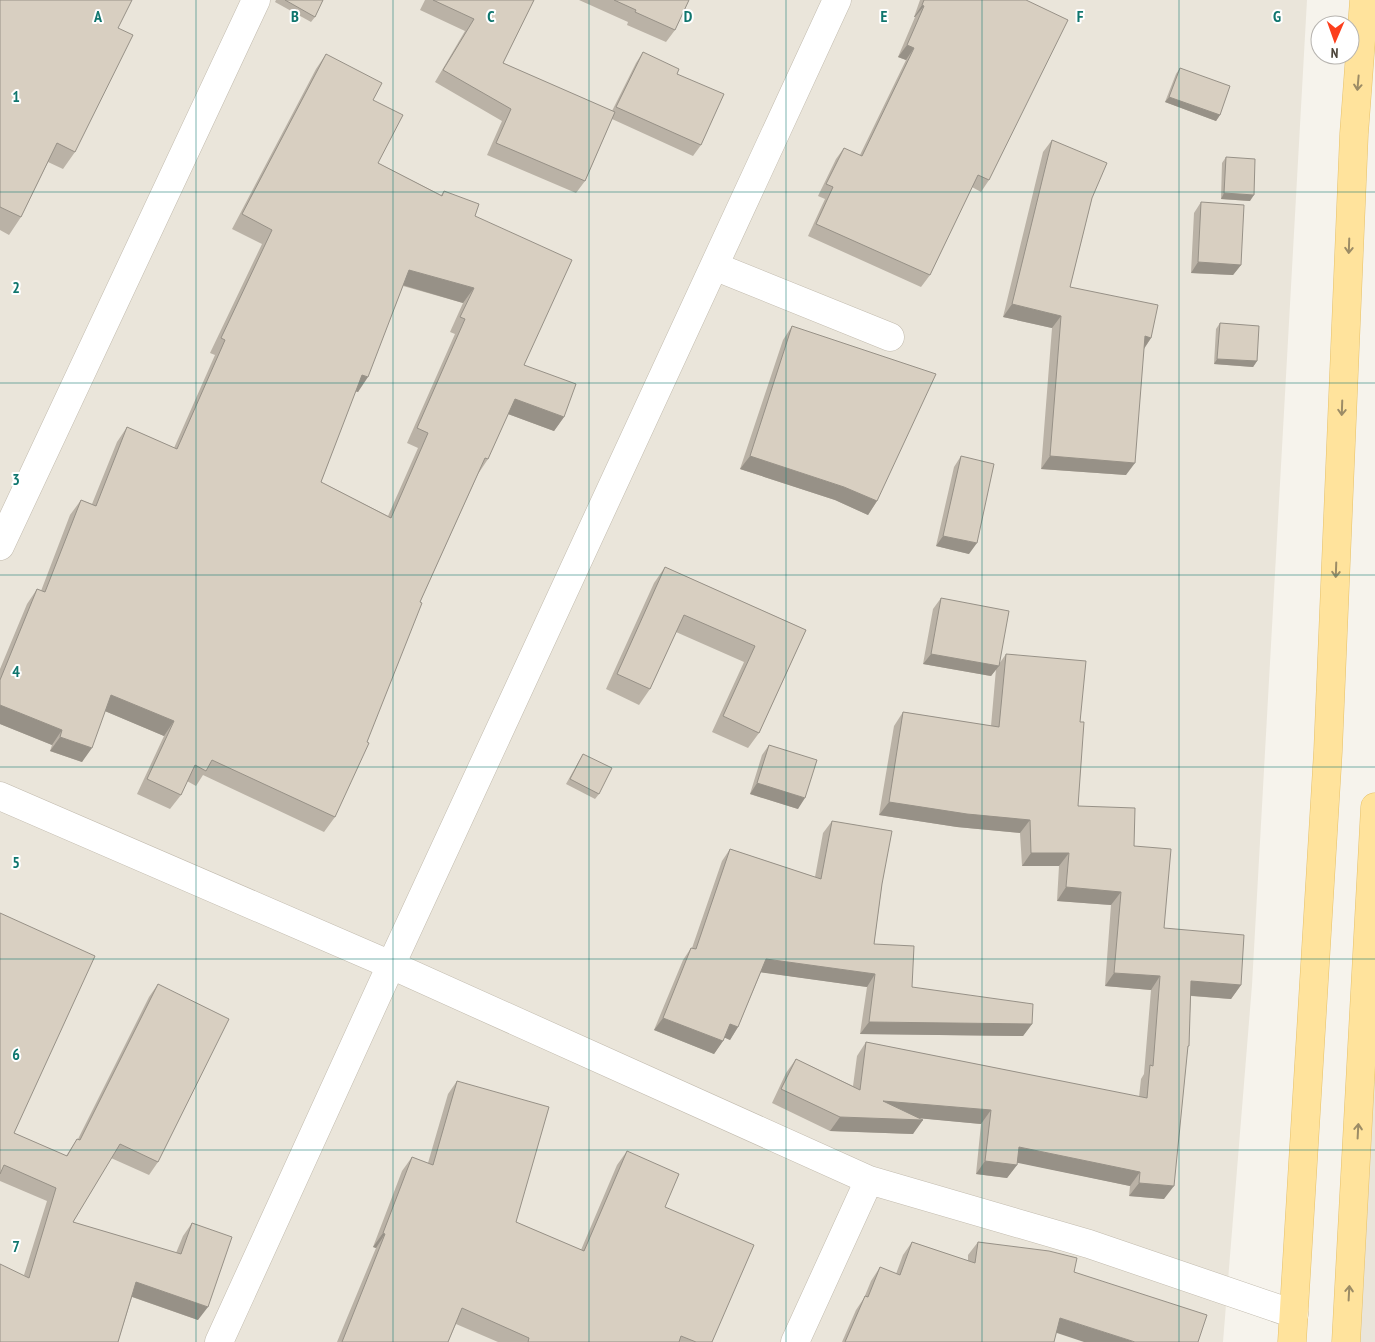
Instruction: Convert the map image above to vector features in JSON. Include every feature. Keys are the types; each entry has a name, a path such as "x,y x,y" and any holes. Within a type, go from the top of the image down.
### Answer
{"main road":[{"path":"1292,1342 1328,752 1354,134 1364,0"},
{"path":"1346,1342 1375,807"}],"street":[{"path":"0,546 256,0"},
{"path":"219,1342 837,0"},
{"path":"714,266 890,337"},
{"path":"0,796 391,965 869,1180 1089,1244 1294,1314"},
{"path":"795,1342 869,1180"}],"shaded area":[{"path":"0,0 1307,0 1252,985 1223,1342 0,1342"},
{"path":"1375,854 1375,1342 1339,1342"}],"building":[{"path":"0,0 132,0 118,28 133,35 75,152 57,143 21,217 0,207"},
{"path":"285,0 323,0 315,17"},
{"path":"433,0 534,0 503,63 615,112 585,181 496,143 511,109 443,70 474,19"},
{"path":"614,0 689,0 675,30 635,12 636,10"},
{"path":"924,0 1026,0 1068,20 989,180 978,175 930,275 816,224 833,187 826,184 844,148 862,156 914,48 907,45 924,6 922,5"},
{"path":"643,52 679,69 677,74 724,94 701,145 616,107"},
{"path":"326,54 382,83 373,100 403,115 378,163 442,196 444,191 479,204 475,216 572,260 524,365 576,384 564,417 515,399 488,459 485,458 420,602 422,603 367,742 369,743 335,817 212,760 206,771 195,765 181,795 147,779 174,721 111,695 92,748 60,737 62,730 0,705 0,680 37,589 45,592 81,500 96,506 127,427 177,449 225,340 221,338 272,230 242,214","holes":["409,270 474,288 460,317 465,319 417,428 428,433 391,518 321,482 362,375 368,377"]},
{"path":"1180,68 1230,86 1220,115 1169,97"},
{"path":"1052,140 1107,163 1092,198 1070,287 1158,305 1151,338 1145,336 1135,463 1050,456 1061,316 1012,304"},
{"path":"1226,157 1255,159 1254,195 1224,193"},
{"path":"1201,202 1244,205 1241,265 1198,262"},
{"path":"1220,323 1259,326 1257,361 1217,359"},
{"path":"792,326 936,374 877,501 844,487 750,456"},
{"path":"961,456 994,464 977,543 943,536"},
{"path":"665,567 806,630 759,733 723,716 755,646 684,615 650,689 617,674"},
{"path":"941,598 1009,611 999,666 931,654"},
{"path":"1006,654 1086,661 1080,722 1084,722 1078,806 1135,808 1134,846 1171,849 1164,928 1244,935 1241,985 1191,981 1189,1046 1174,1186 1139,1183 1140,1172 1019,1147 1017,1165 985,1161 991,1110 883,1101 923,1120 840,1117 781,1089 796,1059 860,1090 866,1042 1147,1098 1150,1065 1153,1066 1160,976 1114,973 1121,892 1066,887 1069,853 1031,853 1030,820 967,814 889,802 903,712 999,727"},
{"path":"769,745 817,760 805,798 757,783"},
{"path":"583,754 612,768 599,794 570,779"},
{"path":"832,821 892,831 882,884 874,944 914,946 912,987 1033,1004 1032,1024 869,1022 875,974 766,959 738,1027 730,1024 723,1041 663,1018 691,948 696,949 730,849 821,879"},
{"path":"0,913 95,956 14,1133 67,1156 77,1139 80,1140 158,984 229,1019 158,1162 120,1144 73,1222 181,1254 192,1223 232,1237 208,1307 136,1282 118,1342 0,1342 0,1264 29,1278 56,1188 4,1165 0,1174"},
{"path":"457,1081 549,1107 516,1222 584,1251 627,1151 679,1174 665,1207 754,1245 712,1342 696,1342 681,1336 679,1342 528,1342 529,1338 462,1308 448,1342 342,1342 385,1234 383,1233 412,1157 433,1165"},
{"path":"912,1242 975,1263 978,1242 1049,1251 1077,1258 1074,1272 1207,1315 1198,1342 1135,1342 1060,1318 1054,1342 845,1342 865,1296 868,1297 880,1267 900,1275"}]}
